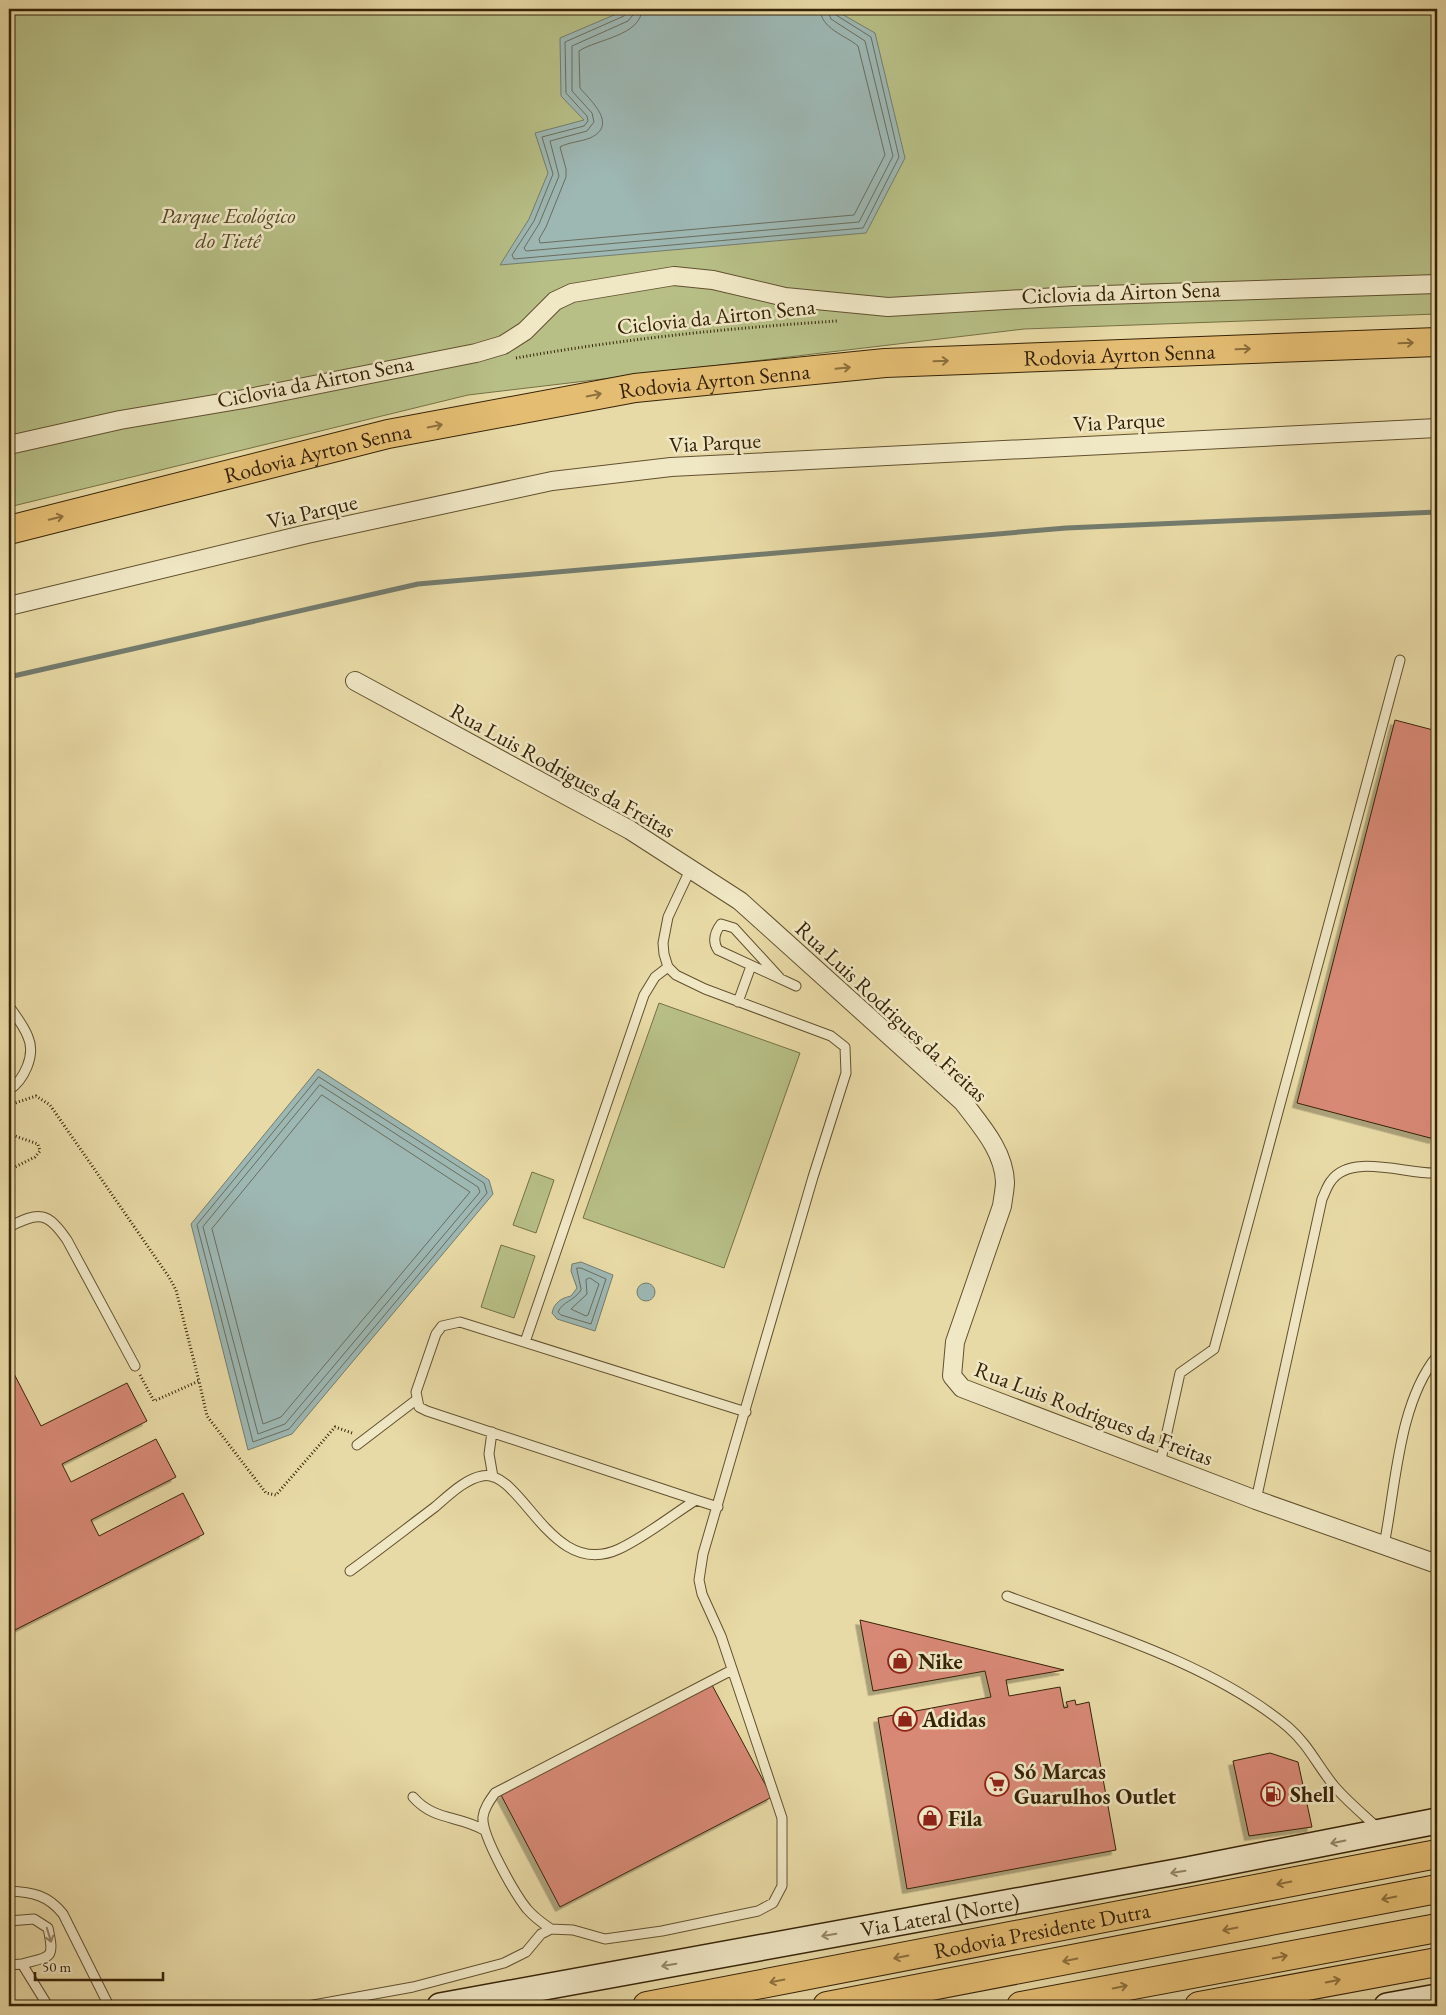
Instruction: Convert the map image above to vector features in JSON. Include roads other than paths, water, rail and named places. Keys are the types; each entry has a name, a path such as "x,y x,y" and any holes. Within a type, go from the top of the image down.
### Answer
{"highway":[{"name":"Rodovia Ayrton Senna","path":"9,530 388,434 635,388 885,364 1437,342"},
{"name":"Rodovia Presidente Dutra","path":"647,2006 1437,1854"},
{"name":"Rodovia Presidente Dutra","path":"827,2006 1437,1889"},
{"path":"1021,2006 1437,1928"},
{"path":"1199,2006 1437,1962"}],"main road":[{"name":"Via Lateral (Norte)","path":"440,2006 1383,1834 1437,1822"},
{"path":"1388,2006 1437,1997"}],"street":[{"path":"9,445 120,420 244,399 476,353 503,345 525,331 555,301 572,293 674,276 714,280 785,298 823,303 888,307 1074,296 1437,284"},
{"name":"Via Parque","path":"9,606 307,534 552,481 651,469 1437,428"},
{"name":"Rua Luis Rodrigues da Freitas","path":"355,681 630,830 740,900 963,1102 986,1132 1000,1157 1005,1182 1002,1206 955,1342 952,1376 962,1388 1256,1500 1437,1564"}],"lane":[{"path":"1160,1464 1180,1373 1214,1349 1400,660"},
{"path":"308,2006 413,1987 504,1963 526,1952 541,1934 550,1929 562,1928 606,1939 662,1931 758,1911 773,1903 779,1895 783,1870 782,1818 721,1636 702,1594 699,1580 703,1554 813,1178 846,1073 847,1061 845,1047 831,1036 684,980 668,967 663,943 668,917 691,868"},
{"path":"779,977 734,928 721,924 714,938 714,944 718,950 796,986"},
{"path":"738,1002 751,966"},
{"path":"525,1342 644,995 655,976 668,967"},
{"path":"9,1006 29,1038 30,1055 25,1073 9,1090"},
{"path":"1256,1500 1322,1199 1332,1180 1346,1170 1370,1166 1437,1173"},
{"path":"9,1227 25,1218 38,1216 54,1221 67,1240 135,1366"},
{"path":"718,1507 427,1412 419,1407 416,1400 416,1392 436,1334 442,1326 460,1322 746,1412"},
{"path":"1384,1545 1407,1420 1427,1369 1437,1356"},
{"path":"360,1443 416,1400"},
{"path":"492,1432 489,1454 493,1477"},
{"path":"350,1571 463,1485 480,1476 493,1477 514,1491 540,1524 556,1539 574,1549 587,1553 600,1554 619,1549 696,1500"},
{"path":"1006,1596 1126,1641 1226,1684 1288,1727 1304,1743 1335,1788 1383,1834"},
{"path":"550,1929 536,1919 515,1892 484,1830 483,1817 486,1805 494,1793 732,1670"},
{"path":"414,1797 422,1808 434,1814 458,1819 484,1830"},
{"path":"9,1891 31,1892 54,1903 63,1914 108,2006"},
{"path":"9,1921 34,1919 48,1928 52,1948 51,1953 47,1957 22,1964 9,1965"},
{"path":"22,1964 48,2006"}],"water":[{"path":"628,9 833,9 875,33 905,158 866,233 500,265 529,219 548,173 535,133 584,120 561,96 560,38"},
{"path":"318,1069 489,1180 493,1194 292,1434 248,1450 191,1224"},
{"path":"581,1262 613,1275 595,1331 557,1319 552,1313 554,1306 558,1302 571,1296 577,1288 571,1271 572,1264"},
{"path":"642,1283 650,1283 655,1288 653,1299 642,1301 637,1296 637,1288"}],"waterway":[{"path":"9,677 418,584 1066,528 1437,512"}],"place":[{"name":"Nike","path":"900,1661"},
{"name":"Adidas","path":"905,1719"},
{"name":"Só Marcas Guarulhos Outlet","path":"997,1784"},
{"name":"Shell","path":"1273,1794"},
{"name":"Fila","path":"930,1818"}],"park label":[{"name":"Parque Ecológico do Tietê","path":"228,228"}]}
